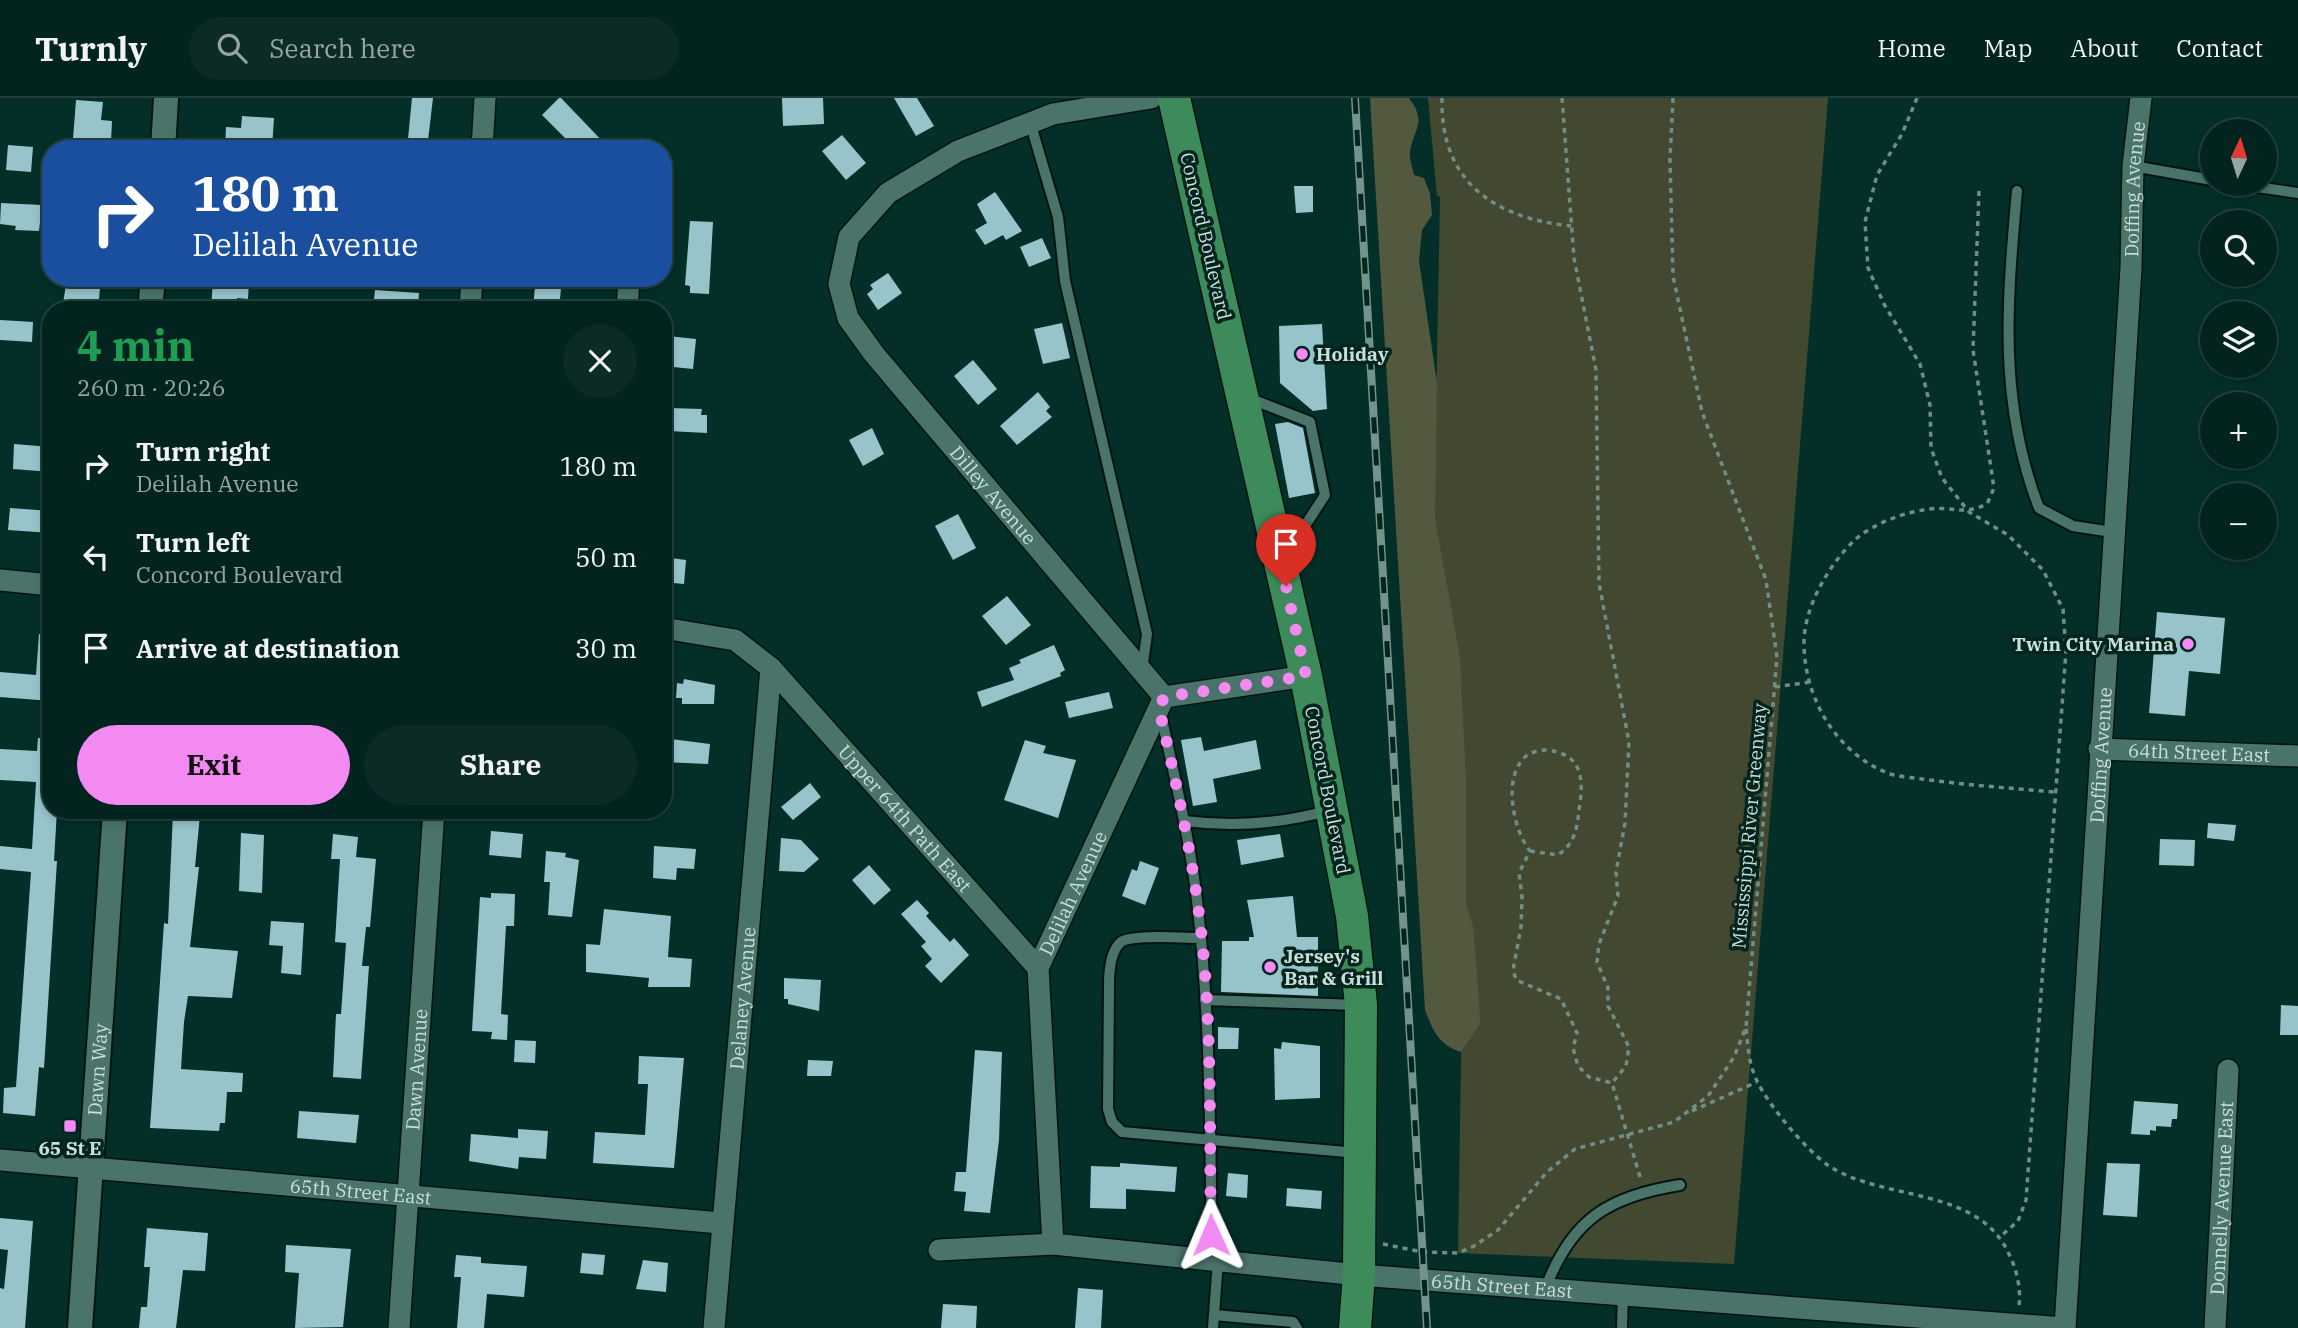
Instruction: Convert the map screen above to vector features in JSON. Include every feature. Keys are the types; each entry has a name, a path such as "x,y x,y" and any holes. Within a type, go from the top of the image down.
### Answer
{"main road":[{"name":"Concord Boulevard","path":"1174,98 1306,676 1352,916 1361,1005 1360,1154 1369,1275 1355,1328"}],"street":[{"path":"164,140 166,98"},
{"path":"483,140 485,98"},
{"path":"1030,122 1048,106 1151,98"},
{"name":"Doffing Avenue","path":"2064,1328 2112,532 2131,268 2133,166 2141,98"},
{"name":"Dilley Avenue","path":"1030,122 958,151 888,193 849,237 839,284 848,318 874,354 1142,670 1162,703"},
{"path":"0,580 42,584"},
{"path":"672,630 735,640 771,668"},
{"name":"Upper 64th Path East","path":"771,668 1038,968"},
{"name":"Delaney Avenue","path":"714,1328 771,668"},
{"path":"1162,703 1306,676"},
{"name":"Delilah Avenue","path":"1053,1244 1038,968 1162,703"},
{"name":"64th Street East","path":"2099,749 2298,756"},
{"name":"Dawn Way","path":"80,1328 114,819"},
{"name":"Dawn Avenue","path":"399,1328 433,819"},
{"name":"Donnelly Avenue East","path":"2215,1328 2228,1070"},
{"name":"65th Street East","path":"0,1160 722,1223"},
{"name":"65th Street East","path":"939,1250 1053,1244 1369,1275 2064,1328"}],"lane":[{"path":"1030,122 1058,217 1065,281 1147,634 1142,670"},
{"path":"2133,166 2200,178"},
{"path":"2277,190 2298,193"},
{"path":"2018,191 2007,295 2008,381 2024,471 2039,508 2073,526 2112,532"},
{"path":"1243,396 1310,422 1325,495 1280,563"},
{"path":"1162,703 1184,821 1201,938 1215,1260 1213,1328"},
{"path":"1184,821 1215,824 1271,822 1332,810"},
{"path":"1201,938 1129,939 1116,948 1110,968 1108,1109 1112,1122 1122,1132 1360,1154"},
{"path":"1205,1000 1361,1005"},
{"path":"1546,1287 1556,1259 1583,1224 1604,1209 1644,1192 1680,1185"},
{"path":"1622,1328 1623,1293"},
{"path":"1214,1315 1293,1322 1297,1328"}],"path":[{"path":"1442,98 1441,128 1456,168 1477,192 1518,214 1546,223 1571,226"},
{"path":"1562,98 1574,258 1596,370 1598,583 1628,731 1625,823 1616,872 1618,896 1599,944 1597,962 1608,988 1608,1006 1629,1047 1626,1066 1612,1083"},
{"name":"Mississippi River Greenway","path":"1369,1275 1381,1244 1422,1252 1458,1253 1498,1230 1547,1172 1575,1149 1674,1122 1708,1096 1734,1057 1746,1027 1777,657 1766,580 1702,412 1673,276 1670,159 1673,98"},
{"path":"1917,98 1902,134 1877,176 1865,222 1868,268 1884,304 1920,364 1930,405 1931,448 1942,478 1969,512 2008,535 2043,570 2063,608 2066,651 2026,1200 2018,1221 2001,1236"},
{"path":"1979,191 1973,351 1994,488 1987,503 1969,512 1932,509 1891,519 1858,538 1831,567 1812,609 1804,644 1810,682 1828,726 1854,755 1887,774 2054,792"},
{"path":"1774,687 1810,682"},
{"path":"1541,750 1567,754 1578,767 1581,780 1576,830 1571,846 1558,855 1548,856 1530,850 1519,835 1515,816 1513,783 1518,766 1527,755 1541,750"},
{"path":"1530,850 1519,873 1522,897 1521,927 1513,970 1517,980 1561,999 1577,1033 1573,1048 1578,1066 1589,1077 1612,1083"},
{"path":"1746,1027 1749,1058 1757,1082 1790,1127 1829,1165 1861,1180 1950,1204 1986,1223 2001,1236 2015,1266 2020,1299 2017,1324"},
{"path":"1686,1113 1757,1082"},
{"path":"1612,1083 1644,1192"}],"green space":[{"path":"1370,98 1409,98 1415,107 1418,126 1410,152 1411,160 1414,175 1424,178 1430,194 1432,215 1422,230 1419,261 1437,383 1435,519 1460,657 1466,782 1466,903 1473,926 1480,1024 1461,1052 1442,1041 1425,1010"},
{"path":"1428,98 1828,98 1734,1264 1458,1253 1462,998 1434,518 1440,197 1437,196"}],"building":[{"path":"412,98 433,98 428,140 408,140"},
{"path":"561,98 601,140 567,140 542,115"},
{"path":"782,98 823,98 824,124 783,126"},
{"path":"894,98 917,98 934,126 916,136"},
{"path":"76,100 103,102 101,120 112,121 111,140 73,139"},
{"path":"242,116 274,118 273,140 225,140 226,127 241,128"},
{"path":"842,135 866,163 846,180 822,151"},
{"path":"8,145 33,147 31,172 6,170"},
{"path":"1294,186 1313,186 1313,212 1296,213"},
{"path":"995,192 1022,231 1006,240 1003,235 985,245 975,230 987,223 977,204"},
{"path":"1,203 42,205 39,231 15,230 16,226 0,224"},
{"path":"690,221 713,222 709,294 690,293 690,286 685,285"},
{"path":"1042,238 1051,258 1029,267 1020,247"},
{"path":"888,273 902,293 878,310 867,294 873,289 870,285"},
{"path":"66,287 100,288 99,301 63,301"},
{"path":"212,287 249,287 248,299 212,301"},
{"path":"535,287 561,288 560,301 534,301"},
{"path":"375,290 419,293 419,301 374,301"},
{"path":"0,320 33,322 32,342 0,340"},
{"path":"1062,323 1070,358 1043,364 1034,329"},
{"name":"Holiday","path":"1322,324 1327,409 1313,411 1280,383 1279,326"},
{"path":"672,336 696,339 693,369 672,367"},
{"path":"973,360 997,389 978,405 954,376"},
{"path":"1038,392 1050,407 1046,411 1052,417 1017,445 1000,426"},
{"path":"672,408 702,409 701,415 707,415 707,433 672,431"},
{"name":"Holiday","path":"1288,422 1303,428 1315,493 1289,498 1275,424"},
{"path":"872,428 884,454 863,466 849,440"},
{"path":"14,444 42,446 42,471 13,469"},
{"path":"10,508 42,510 42,532 8,530"},
{"path":"958,514 976,548 953,560 935,526"},
{"path":"672,558 686,560 684,584 672,583"},
{"path":"1007,596 1031,625 1006,645 982,616"},
{"name":"Twin City Marina","path":"2157,612 2225,618 2220,674 2189,671 2185,716 2149,713"},
{"path":"39,634 42,634 42,700 0,697 0,672 36,675"},
{"path":"1054,645 1065,670 1060,673 1061,676 982,707 977,692 1014,680 1009,668 1021,663 1019,660"},
{"path":"684,679 715,685 714,704 682,704 682,698 676,698 677,683 683,684"},
{"path":"1109,692 1113,708 1069,718 1065,702"},
{"path":"1201,737 1204,751 1256,740 1261,769 1213,779 1217,802 1193,806 1181,740"},
{"path":"38,738 42,738 42,819 56,819 54,861 57,861 44,1068 39,1067 35,1116 3,1113 4,1088 16,1087 31,872 0,869 0,846 32,849 36,782 0,780 0,749 37,751"},
{"path":"672,739 710,744 708,764 672,762"},
{"path":"1025,740 1046,746 1043,753 1076,760 1058,818 1004,800"},
{"path":"810,783 821,797 793,820 781,807"},
{"path":"173,819 200,819 195,867 199,867 190,947 238,951 232,998 188,996 181,1069 243,1073 242,1092 227,1092 225,1123 220,1123 219,1131 150,1128 164,923 168,924"},
{"path":"2208,823 2236,825 2234,841 2207,838"},
{"path":"491,831 523,834 521,858 489,855"},
{"path":"241,833 264,835 262,893 239,891"},
{"path":"333,834 358,837 356,857 376,859 370,927 366,927 362,966 369,966 361,1079 333,1077 336,1014 341,1014 346,943 335,942 340,859 331,859"},
{"path":"1280,834 1284,857 1241,865 1237,840"},
{"path":"781,838 801,840 819,859 804,872 779,871"},
{"path":"2160,839 2195,840 2194,866 2159,865"},
{"path":"654,846 696,849 694,869 677,868 676,880 653,878"},
{"path":"546,851 566,853 565,857 579,860 572,917 548,915 550,882 544,882"},
{"path":"1140,861 1159,868 1145,905 1122,896 1132,869 1137,871"},
{"path":"869,865 891,890 874,905 852,880"},
{"path":"491,893 515,894 514,926 506,926 501,1014 508,1015 507,1040 491,1039 492,1032 472,1031 480,897 491,898"},
{"name":"Jersey's Bar & Grill","path":"1293,896 1297,937 1318,937 1318,996 1221,992 1222,941 1249,941 1249,937 1254,937 1247,900"},
{"path":"917,900 929,913 926,916 950,942 954,938 969,955 941,983 925,966 932,959 921,946 926,942 901,914"},
{"path":"604,909 671,916 668,957 692,959 690,987 648,987 649,978 586,972 586,944 600,945"},
{"path":"271,921 304,923 301,975 281,973 283,946 269,945"},
{"path":"784,978 821,980 819,1011 788,1004 788,999 784,999"},
{"path":"2281,1005 2298,1006 2298,1035 2280,1035"},
{"path":"1218,1027 1239,1028 1238,1049 1218,1049"},
{"path":"515,1040 536,1041 535,1063 514,1062"},
{"path":"1282,1042 1320,1046 1320,1098 1275,1100 1274,1048 1281,1049"},
{"path":"975,1050 1002,1052 999,1140 990,1213 964,1211 966,1192 954,1191 956,1172 966,1172"},
{"path":"639,1056 684,1058 674,1168 593,1163 595,1132 645,1135 648,1084 638,1084"},
{"path":"808,1060 833,1061 831,1076 807,1076"},
{"path":"2134,1101 2178,1104 2177,1119 2172,1119 2171,1127 2156,1126 2156,1131 2150,1130 2150,1135 2131,1134"},
{"path":"299,1111 359,1115 356,1143 297,1138"},
{"path":"518,1129 548,1131 546,1159 519,1157 518,1169 469,1161 471,1134 518,1138"},
{"path":"1120,1163 1177,1167 1175,1192 1126,1189 1126,1209 1090,1208 1091,1166 1120,1167"},
{"path":"2107,1163 2140,1164 2137,1217 2103,1215"},
{"path":"1228,1173 1248,1175 1247,1198 1226,1196"},
{"path":"1287,1188 1322,1191 1321,1209 1286,1206"},
{"path":"0,1218 33,1221 25,1328 0,1328 0,1288 4,1289 8,1250 0,1249"},
{"path":"147,1228 208,1233 205,1271 183,1270 176,1328 139,1328 141,1307 147,1307 150,1267 144,1267"},
{"path":"286,1245 351,1249 343,1327 295,1328 299,1273 285,1272"},
{"path":"582,1253 605,1255 603,1275 580,1273"},
{"path":"456,1255 481,1257 481,1263 527,1266 524,1297 487,1294 484,1328 457,1328 461,1277 454,1277"},
{"path":"643,1260 668,1263 666,1292 636,1289"},
{"path":"1078,1288 1103,1290 1101,1328 1075,1328"},
{"path":"943,1304 977,1306 976,1328 941,1328"}],"railway":[{"path":"1355,98 1427,1328"}],"place":[{"name":"Holiday","path":"1302,354"},
{"name":"Twin City Marina","path":"2188,644"},
{"name":"Jersey's Bar & Grill","path":"1270,967"},
{"name":"65 St E","path":"70,1126"}],"route":[{"path":"1211,1235 1209,1094 1198,908 1183,816 1159,708 1164,697 1306,676 1286,586"}]}
